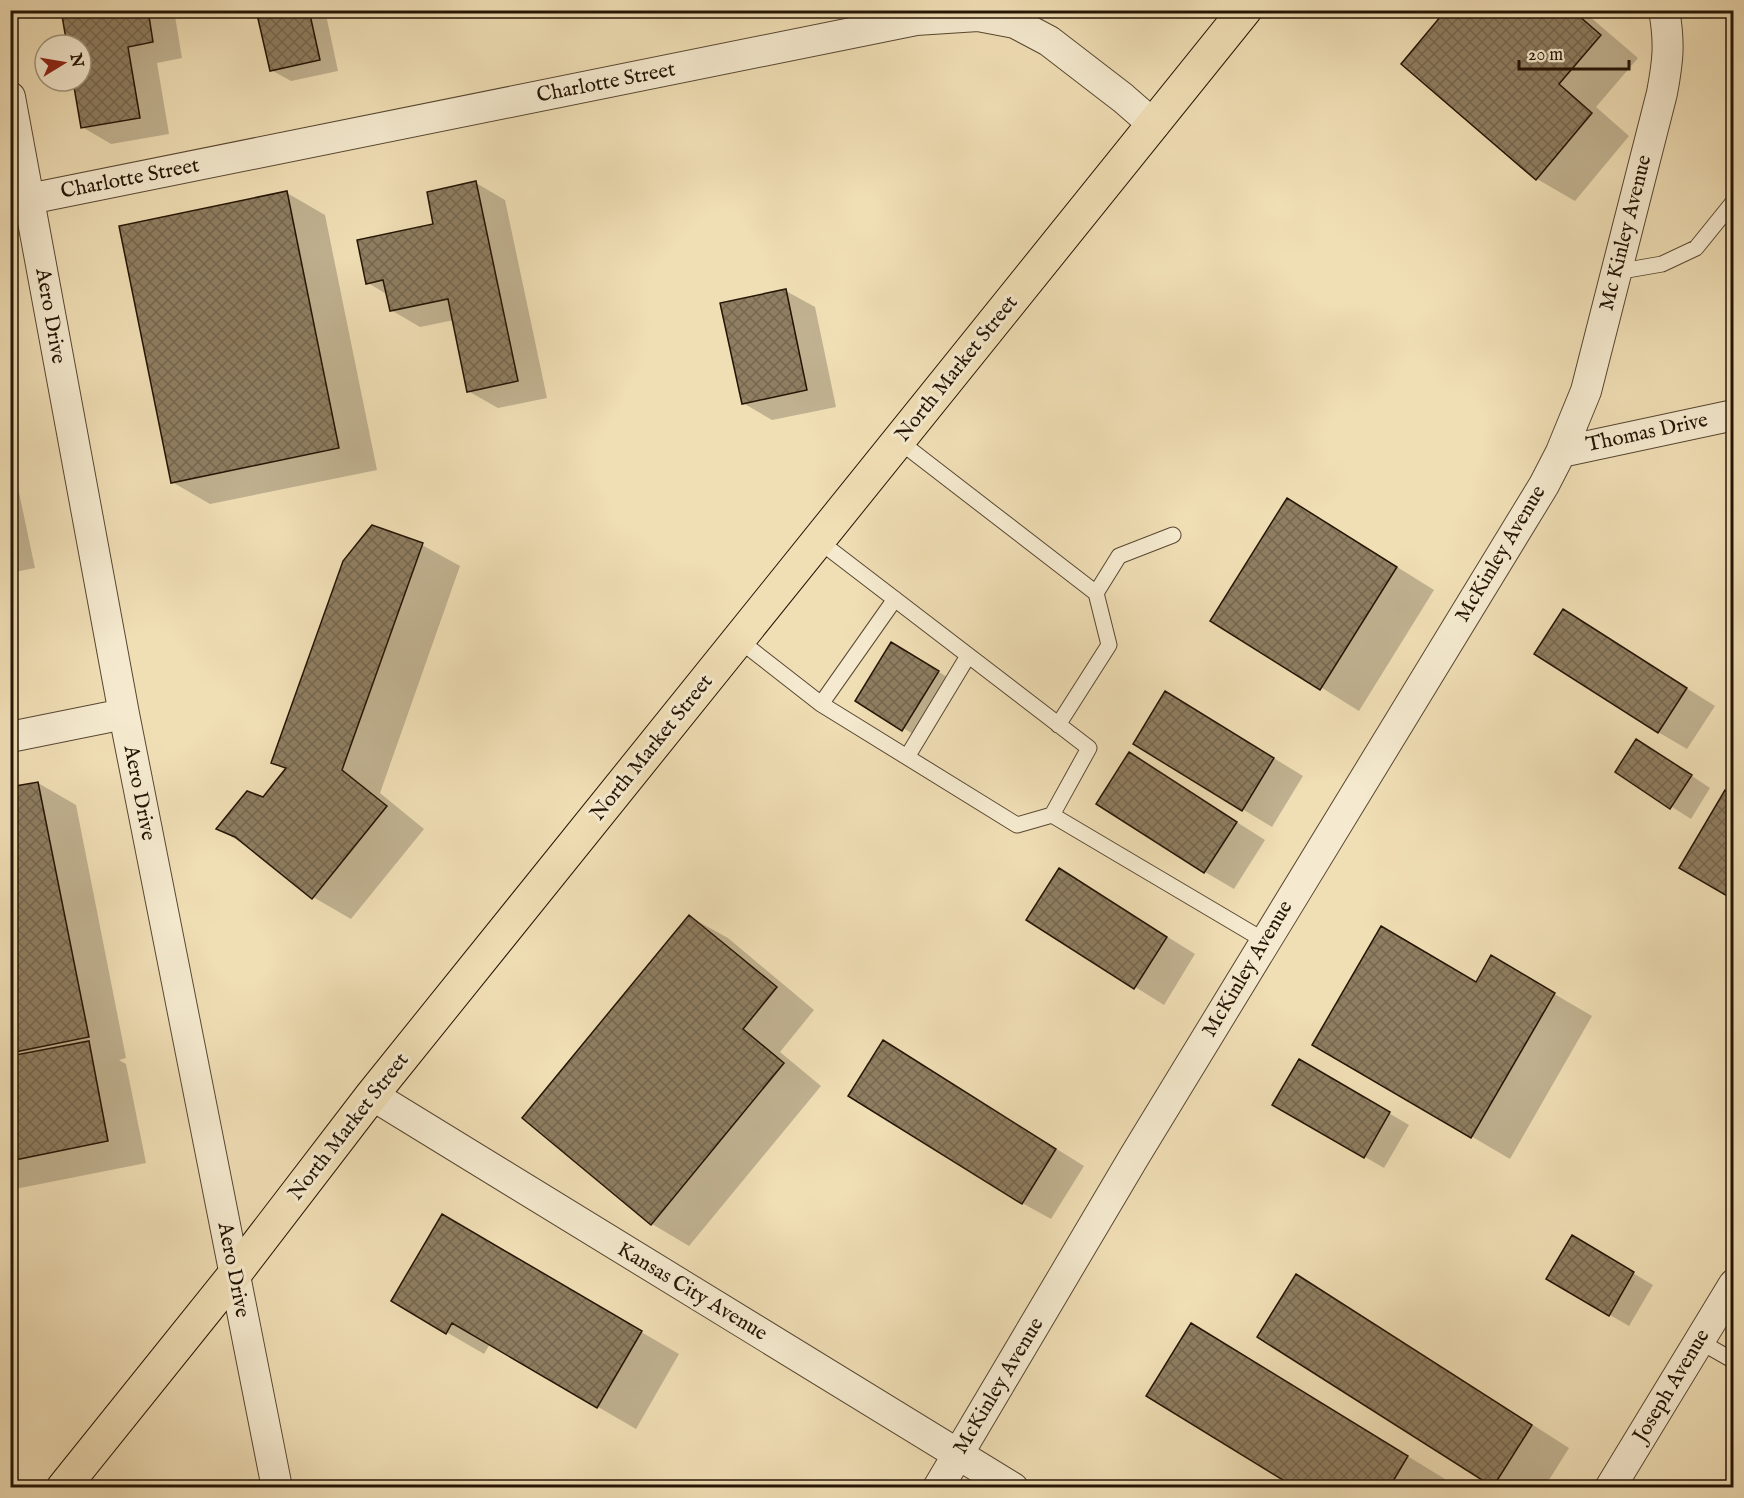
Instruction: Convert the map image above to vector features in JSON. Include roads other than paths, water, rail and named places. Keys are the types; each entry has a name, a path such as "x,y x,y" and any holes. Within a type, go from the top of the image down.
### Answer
{"main road":[{"name":"North Market Street","path":"63,1488 234,1275 372,1095 1245,10"}],"street":[{"name":"Mc Kinley Avenue","path":"1562,452 1586,391 1662,93 1669,56 1664,10"},
{"name":"Charlotte Street","path":"29,199 904,23 978,16 1015,23 1049,41 1154,125"},
{"name":"Aero Drive","path":"10,98 123,714 277,1488"},
{"name":"Thomas Drive","path":"1562,452 1734,415"},
{"name":"McKinley Avenue","path":"938,1488 1134,1157 1562,452"},
{"path":"10,737 123,714"},
{"name":"Kansas City Avenue","path":"372,1095 1013,1488"},
{"name":"Joseph Avenue","path":"1610,1488 1734,1284"}],"lane":[{"path":"1616,272 1662,264 1696,248 1734,201"},
{"path":"899,441 1096,593 1109,645 1058,725"},
{"path":"1096,593 1119,556 1173,535"},
{"path":"739,640 821,704 1017,825 1052,815 1089,748 819,541"},
{"path":"821,704 895,599"},
{"path":"907,757 968,656"},
{"path":"1052,815 1265,941"},
{"path":"1699,1341 1734,1361"}]}
